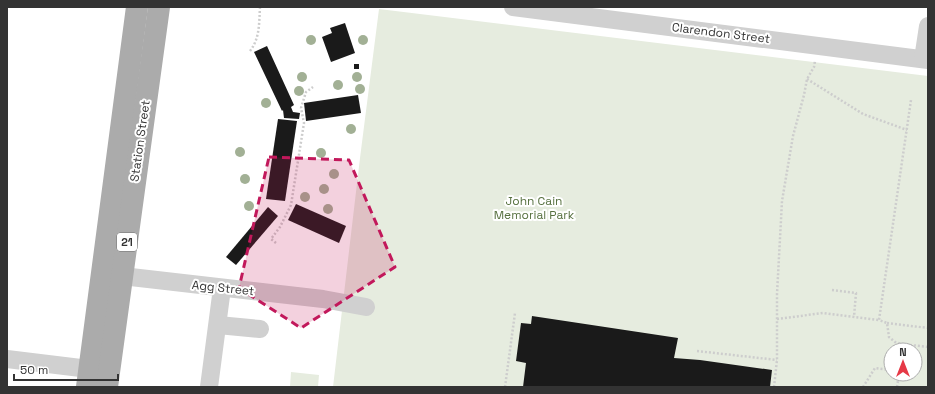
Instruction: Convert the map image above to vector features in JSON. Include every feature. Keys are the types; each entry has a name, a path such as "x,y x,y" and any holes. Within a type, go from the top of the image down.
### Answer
{"main road":[{"name":"Station Street","path":"88,378 137,7"},
{"name":"Station Street","path":"108,387 159,7"},
{"path":"102,271 122,276"}],"street":[{"name":"Clarendon Street","path":"513,7 925,59"},
{"path":"925,59 928,26"},
{"name":"Agg Street","path":"122,276 323,299 366,307"},
{"path":"209,387 222,288"},
{"path":"218,324 260,329"},
{"path":"7,359 88,378"}],"path":[{"path":"250,51 255,44 259,30 260,7"},
{"path":"774,387 777,360 782,201 793,136 807,79 863,114 907,130"},
{"path":"276,242 271,239 280,227 291,205 304,123 301,108 306,92 313,87"},
{"path":"879,320 911,100"},
{"path":"832,290 856,293 854,317"},
{"path":"505,387 515,313"},
{"path":"778,319 823,313 928,328"},
{"path":"887,323 889,337 895,342"},
{"path":"697,351 777,360"},
{"path":"863,387 875,368 883,369"}],"highlighted area":[{"path":"269,157 349,160 395,267 301,328 239,288"}],"green space":[{"name":"John Cain Memorial Park","path":"379,9 928,76 928,387 333,387"},
{"path":"291,372 319,375 318,387 290,387"}],"building":[{"path":"345,23 355,53 331,62 322,37 332,33 330,28"},
{"path":"267,46 294,105 291,107 293,112 300,113 299,119 284,118 283,110 282,111 254,52"},
{"path":"354,64 359,64 359,69 354,69"},
{"path":"358,95 361,113 306,121 304,103"},
{"path":"278,119 297,121 285,201 266,199"},
{"path":"296,204 346,226 339,243 288,220"},
{"path":"268,207 278,216 236,265 226,257"},
{"path":"532,316 678,338 674,358 772,370 770,387 523,387 526,363 516,361 521,323 531,324"}]}
